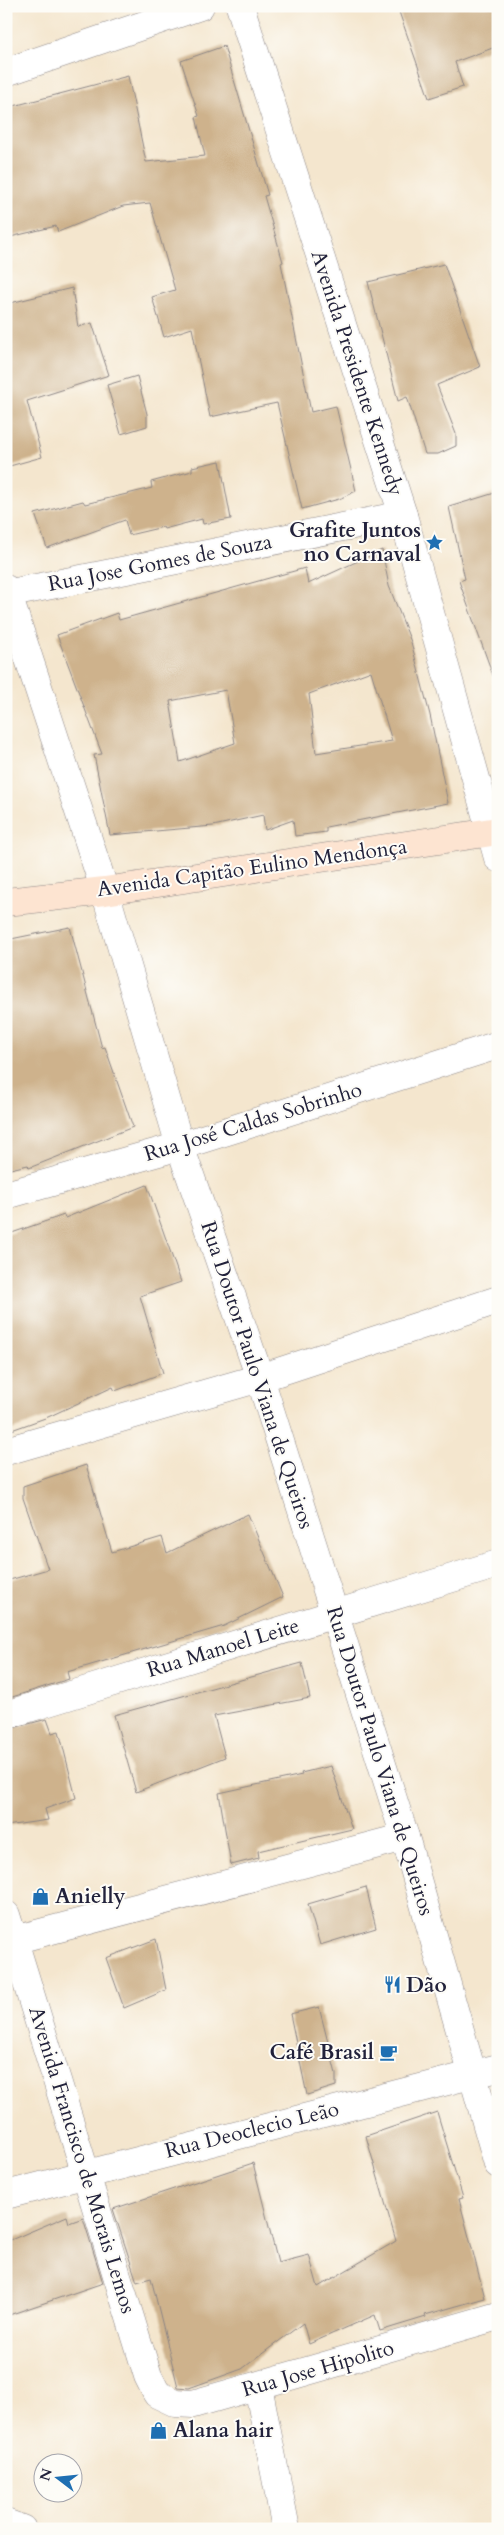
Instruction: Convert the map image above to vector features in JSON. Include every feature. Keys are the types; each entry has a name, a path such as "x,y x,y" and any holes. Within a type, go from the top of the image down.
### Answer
{"main road":[{"name":"Avenida Capitão Eulino Mendonça","path":"6,902 496,841"}],"street":[{"path":"6,72 200,6"},
{"name":"Avenida Presidente Kennedy","path":"240,6 403,515 496,841"},
{"name":"Rua Jose Gomes de Souza","path":"7,592 403,515"},
{"name":"Rua Doutor Paulo Viana de Queiros","path":"7,592 105,891 180,1146 260,1378 405,1837 485,2071 498,2164"},
{"name":"Rua José Caldas Sobrinho","path":"6,1195 180,1146 498,1045"},
{"path":"6,1451 260,1378 498,1300"},
{"name":"Rua Manoel Leite","path":"6,1715 498,1564"},
{"path":"9,1933 405,1837"},
{"name":"Avenida Francisco de Morais Lemos","path":"9,1933 87,2173 148,2376"},
{"name":"Rua Deoclecio Leão","path":"6,2196 87,2173 485,2071"},
{"name":"Rua Jose Hipolito","path":"148,2376 157,2394 176,2403 193,2404 498,2316"},
{"path":"258,2386 286,2529"},
{"path":"6,2524 22,2529"}],"building":[{"path":"397,6 498,6 498,46 455,62 463,87 429,98"},
{"path":"224,46 268,195 264,196 283,262 281,263 311,412 336,406 356,491 339,499 302,509 277,403 210,417 192,328 164,337 152,297 175,290 150,203 123,206 58,232 56,226 6,238 6,108 128,76 146,162 205,156 196,117 199,116 181,61"},
{"path":"444,264 480,367 437,385 456,434 456,446 438,454 425,454 407,397 398,401 368,282"},
{"path":"72,288 78,327 92,323 109,375 27,401 42,457 6,467 6,304"},
{"path":"137,376 147,414 147,426 121,434 107,385"},
{"path":"220,461 231,519 203,524 202,519 164,529 163,527 129,535 125,520 47,548 35,514 83,501 85,504 152,488 151,482 192,471 192,467"},
{"path":"498,492 498,677 494,678 459,581 465,579 449,507"},
{"path":"382,550 389,586 411,642 430,715 448,803 326,827 326,832 295,836 293,820 265,830 263,815 213,826 110,835 94,755 102,754 57,635 117,613 119,620 305,568 308,584","holes":["371,671 392,741 316,753 309,694","226,690 235,743 180,762 170,701"]},
{"path":"70,927 102,1048 105,1047 133,1127 29,1168 28,1165 6,1170 6,940"},
{"path":"147,1185 181,1282 140,1296 163,1373 115,1391 113,1387 48,1417 6,1432 6,1235 64,1215 65,1218"},
{"path":"86,1465 112,1552 162,1537 167,1553 248,1514 283,1597 224,1626 67,1672 69,1679 6,1699 6,1581 48,1569 23,1498 23,1486"},
{"path":"302,1663 310,1698 214,1716 225,1757 136,1792 114,1715"},
{"path":"47,1719 52,1733 59,1731 76,1798 45,1809 48,1820 6,1826 6,1730"},
{"path":"331,1766 352,1829 258,1851 259,1858 231,1865 219,1793 302,1775 301,1773"},
{"path":"366,1887 376,1928 320,1945 308,1904"},
{"path":"156,1939 166,1990 124,2008 106,1958"},
{"path":"319,2007 336,2074 336,2086 307,2095 290,2014"},
{"path":"437,2112 463,2198 459,2199 485,2298 425,2315 426,2317 380,2331 375,2315 309,2344 303,2323 242,2369 189,2388 178,2387 151,2278 137,2282 113,2209 253,2163 278,2263 309,2255 318,2287 396,2241 366,2136"},
{"path":"67,2216 69,2223 83,2218 103,2283 6,2316 6,2242"}],"place":[{"name":"Grafite Juntos no Carnaval","path":"435,542"},
{"name":"Anielly","path":"41,1896"},
{"name":"Dão","path":"392,1985"},
{"name":"Café Brasil","path":"388,2052"},
{"name":"Alana hair","path":"159,2430"}]}
